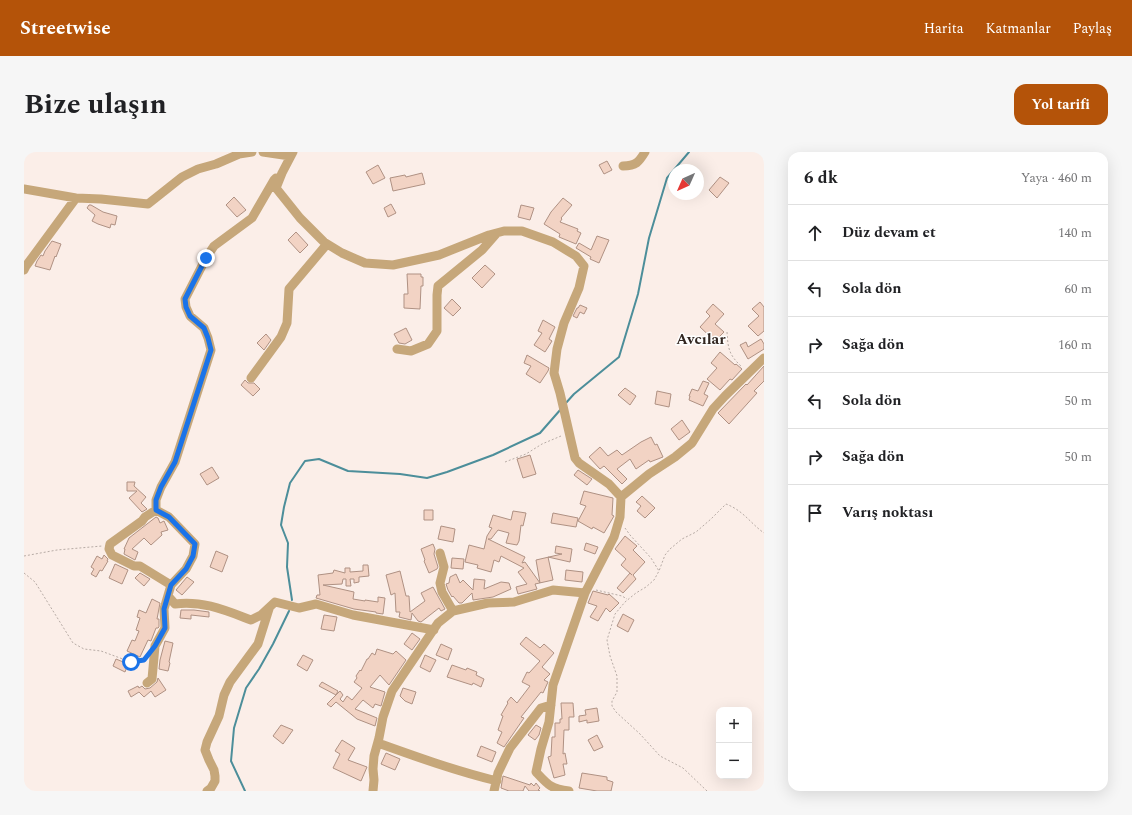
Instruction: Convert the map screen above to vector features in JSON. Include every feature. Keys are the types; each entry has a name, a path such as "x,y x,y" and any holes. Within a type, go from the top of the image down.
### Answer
{"street":[{"path":"24,189 76,198 148,204 182,177 198,169 216,164 239,154 252,152"},
{"path":"263,152 292,154 276,188 300,218 327,244 342,253 365,263 393,265 439,254 504,231 522,231 553,242 576,256 584,266 579,288 564,323 557,349 554,373 575,458 579,463 609,484 621,497"},
{"path":"623,166 629,166 638,162 646,152"},
{"path":"156,510 156,500 161,487 175,462 211,350 204,328 190,316 186,307 185,299 206,258 214,246 252,218 274,180 282,173"},
{"path":"24,270 76,198"},
{"path":"397,349 411,351 428,344 437,331 438,286 482,250 496,234"},
{"path":"251,378 281,337 287,323 289,289 327,244"},
{"path":"569,791 556,790 545,782 536,772 549,722 552,686 586,590 614,537 619,520 621,497 649,474 675,457 692,443 713,410 764,358"},
{"path":"156,510 145,517 142,522 110,544 109,549 112,555 134,566 140,566 171,585"},
{"path":"147,683 152,679 155,646 165,628 164,609 171,585 186,569 193,556 195,544 169,517 156,510"},
{"path":"440,553 444,567 440,583 442,592 453,611"},
{"path":"373,791 374,756 383,717 392,691 438,623 453,611 488,603 514,602 553,590 586,590"},
{"path":"168,596 175,604 210,605 252,620 275,602 299,608 316,604 353,615 434,630"},
{"path":"207,791 211,788 216,776 205,750 207,742 219,716 224,695 230,682 258,644 268,609"},
{"path":"494,791 498,773 510,748 541,708 551,705"},
{"path":"378,743 454,769 497,780"}],"path":[{"path":"727,332 729,350 737,361 749,372"},
{"path":"505,462 526,454 568,428"},
{"path":"708,791 683,768 660,756 640,734 616,712 612,706 612,701 617,692 617,676 608,647 608,635 616,614 628,600 654,580 665,555 670,549 682,539 696,532 712,519 726,504 734,507 746,516 764,533"},
{"path":"619,520 630,535 651,558 659,571"},
{"path":"24,556 57,550 110,544"},
{"path":"24,573 35,582 73,643 84,649 101,651 131,662 144,660 146,656"},
{"path":"586,590 622,596 628,600"}],"building":[{"path":"607,161 612,170 604,174 599,165"},
{"path":"378,165 385,178 373,184 366,172"},
{"path":"422,173 425,184 393,191 390,178 405,175 406,177"},
{"path":"720,177 729,183 717,198 709,190"},
{"path":"234,197 246,210 237,217 226,205"},
{"path":"563,198 572,205 561,218 562,219 560,222 578,229 577,231 581,233 576,244 559,237 560,234 544,224 551,212"},
{"path":"391,204 396,213 388,217 384,208"},
{"path":"89,205 103,212 117,216 115,225 111,224 110,228 92,221 95,215 87,208"},
{"path":"521,205 534,208 530,220 518,217"},
{"path":"296,232 308,245 300,253 288,240"},
{"path":"597,236 609,240 599,263 590,259 591,257 576,248 579,243 591,250"},
{"path":"52,241 61,244 50,270 35,266 41,255 43,256"},
{"path":"485,265 495,274 482,288 472,278"},
{"path":"407,274 421,274 421,277 423,277 420,309 404,308 404,294 408,294"},
{"path":"452,299 461,308 453,316 444,308"},
{"path":"760,302 764,307 764,331 758,336 748,326 759,316 752,309"},
{"path":"713,304 724,314 715,324 724,332 715,341 700,327 710,316 706,312"},
{"path":"580,305 587,308 584,314 580,312 577,318 573,316"},
{"path":"543,320 555,327 549,339 552,341 545,352 534,345 542,333 538,331"},
{"path":"406,328 412,340 405,344 399,343 394,334"},
{"path":"266,334 271,340 264,350 257,343"},
{"path":"761,339 764,344 764,349 748,359 740,345 746,342 748,347"},
{"path":"720,352 742,369 720,390 707,379 717,368 711,363"},
{"path":"527,355 549,368 540,383 526,374 531,366 524,363"},
{"path":"764,366 764,381 754,391 757,393 729,424 718,413"},
{"path":"245,380 248,383 254,383 260,389 253,396 241,385"},
{"path":"703,381 709,383 704,394 708,396 703,406 689,400 689,396 692,389 698,391"},
{"path":"625,388 636,396 630,405 618,395"},
{"path":"657,391 671,394 669,407 655,404"},
{"path":"682,420 690,432 679,440 671,429"},
{"path":"651,437 655,445 657,444 663,457 650,462 649,460 636,469 630,459 617,469 627,479 622,484 604,466 600,469 589,457 600,447 608,456 617,450 622,455"},
{"path":"530,455 536,474 523,478 517,459"},
{"path":"212,467 219,478 207,485 200,474"},
{"path":"578,470 592,479 587,485 574,475"},
{"path":"127,482 135,482 134,486 146,497 141,503 147,509 142,512 129,498 137,491 127,491"},
{"path":"584,491 613,498 612,515 614,516 604,533 593,527 592,529 578,521 586,506 580,504"},
{"path":"642,496 655,508 645,518 637,511 641,506 636,502"},
{"path":"424,510 433,510 433,520 424,520"},
{"path":"513,511 526,513 523,526 521,525 517,545 506,543 509,533 498,530 491,539 488,539 525,557 522,563 525,562 540,583 535,584 537,589 518,594 516,587 527,584 518,572 524,568 501,556 499,562 494,560 491,572 477,568 478,565 465,562 469,545 484,549 487,536 492,528 489,527 493,515 511,520"},
{"path":"553,513 578,518 576,527 551,523"},
{"path":"156,517 160,523 164,521 168,530 161,532 162,535 151,545 144,538 132,549 138,552 135,560 124,554 124,549 129,538"},
{"path":"441,526 455,529 453,542 438,539"},
{"path":"625,536 637,546 633,550 645,562 633,575 636,579 623,593 617,588 630,573 621,565 626,559 615,549"},
{"path":"586,543 598,547 595,554 584,550"},
{"path":"433,544 438,567 429,573 421,549"},
{"path":"556,546 572,549 570,562 549,557 562,554 555,553"},
{"path":"216,551 228,556 222,572 210,567"},
{"path":"104,555 108,561 96,577 91,574 94,569 91,567 97,556 102,559"},
{"path":"548,557 553,580 540,583 536,560"},
{"path":"452,558 464,559 463,569 451,568"},
{"path":"115,564 128,570 122,584 109,578"},
{"path":"363,565 368,565 369,576 359,577 359,582 354,583 354,579 350,579 351,586 346,586 346,579 343,579 342,584 323,585 354,592 353,599 378,602 378,597 385,598 383,614 354,609 316,598 317,595 320,595 318,575 333,573 334,570 345,573 345,568 350,568 350,572 363,571"},
{"path":"566,570 583,572 582,582 565,580"},
{"path":"400,571 406,596 409,596 410,612 425,601 421,593 433,587 445,609 441,611 439,608 421,622 418,621 412,613 411,620 399,617 400,612 396,612 395,593 391,595 386,575"},
{"path":"140,573 150,579 144,586 135,578"},
{"path":"456,574 460,583 463,580 473,590 474,579 485,580 484,589 501,582 509,583 511,589 493,597 473,600 472,593 462,603 459,603 453,596 452,597 446,584 449,583 450,577"},
{"path":"187,577 194,582 182,595 176,590"},
{"path":"593,591 609,594 619,603 610,612 606,608 598,621 590,617 597,606 588,603"},
{"path":"152,599 160,603 157,619 159,619 159,627 156,628 151,641 148,640 140,657 127,651 132,640 135,641 139,631 136,630 140,618 137,617 139,610 146,613"},
{"path":"181,610 209,612 209,617 191,615 191,619 180,618"},
{"path":"623,614 634,620 628,632 617,626"},
{"path":"324,615 337,617 334,631 321,629"},
{"path":"412,633 420,639 412,650 404,644"},
{"path":"526,637 540,648 544,644 554,653 542,667 550,674 544,680 548,682 543,693 541,692 521,717 524,718 504,747 497,743 502,732 498,730 503,716 501,715 511,697 517,703 530,686 522,682 527,672 529,673 540,661 520,644"},
{"path":"165,641 173,643 168,671 159,669"},
{"path":"441,644 452,649 448,660 436,655"},
{"path":"377,649 393,654 396,651 406,660 389,685 380,675 370,687 385,692 381,706 375,704 373,708 363,700 355,709 377,718 375,726 357,719 336,702 331,707 327,704 340,691 343,695 340,699 343,702 347,696 352,700 362,688 354,682 357,678 356,676 360,670 361,671 372,653 375,655"},
{"path":"303,655 313,660 307,671 297,665"},
{"path":"425,655 436,660 430,672 420,667"},
{"path":"116,659 128,664 125,672 113,666"},
{"path":"452,665 477,672 476,675 484,679 481,687 473,683 472,685 447,677"},
{"path":"158,678 166,690 155,697 151,691 144,697 139,692 131,697 128,691 138,686 139,688 142,686 145,689 150,688 157,682"},
{"path":"322,682 338,691 336,695 319,686"},
{"path":"403,688 416,692 412,704 405,701 400,696"},
{"path":"561,703 573,703 574,717 569,717 569,730 564,730 563,754 565,753 567,764 563,764 565,775 554,778 548,757 551,756 552,737 555,737 555,723 560,723 560,719 562,719"},
{"path":"597,708 599,721 587,723 587,720 579,722 579,716 586,715 585,710"},
{"path":"281,725 293,730 283,744 273,736"},
{"path":"536,725 541,728 539,735 535,740 528,735"},
{"path":"597,735 603,747 594,751 588,740"},
{"path":"342,740 355,748 348,760 367,767 361,781 333,768 340,754 335,751"},
{"path":"481,746 496,752 492,762 477,756"},
{"path":"386,753 400,759 395,770 381,764"},
{"path":"582,773 607,777 607,780 613,782 611,791 597,791 579,788"},
{"path":"503,776 530,785 531,783 534,786 536,783 540,788 538,790 540,791 529,791 525,786 523,791 509,791 501,788"}],"waterway":[{"path":"565,404 574,394 619,357 638,294 649,238 667,178 689,152"},
{"path":"292,600 287,567 288,543 281,525 290,483 305,461 319,459 348,471 400,474 427,478 493,455 540,433 561,409"},
{"path":"245,791 231,761 234,728 246,688 273,644 289,611"}],"district":[{"name":"Avcılar","path":"701,339"}],"route":[{"path":"131,662 144,660 158,642 165,628 164,609 171,585 186,569 193,556 195,544 169,517 156,510 156,500 161,487 175,462 211,350 204,328 190,316 186,307 185,299 206,258"}]}
